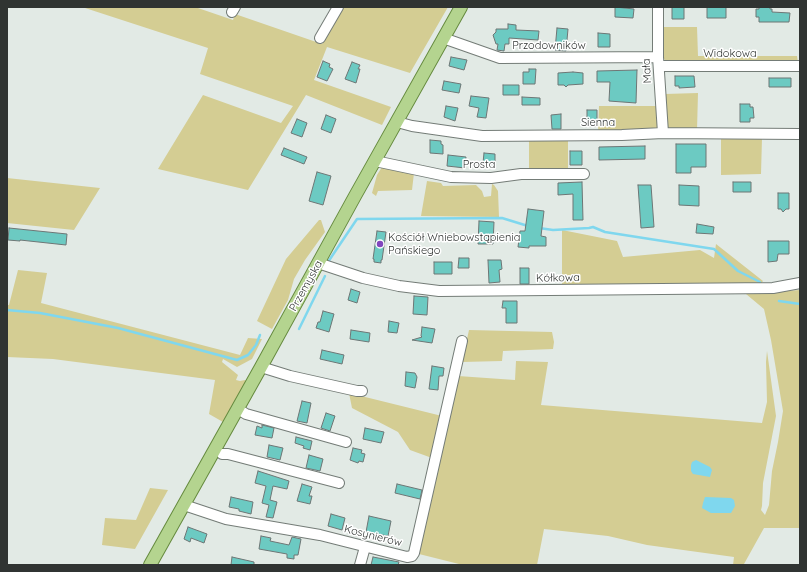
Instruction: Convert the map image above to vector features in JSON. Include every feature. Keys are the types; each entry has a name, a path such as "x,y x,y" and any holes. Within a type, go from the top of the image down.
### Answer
{"main road":[{"name":"Przemyska","path":"150,565 184,505 218,452 238,409 461,7"}],"street":[{"path":"320,38 338,7"},
{"name":"Mała","path":"658,7 663,134"},
{"name":"Przodowników","path":"444,38 500,58 659,62"},
{"name":"Widokowa","path":"659,62 800,66"},
{"name":"Sienna","path":"397,122 412,126 482,136 800,134"},
{"name":"Prosta","path":"375,160 451,177 491,178 521,174 584,174"},
{"name":"Kółkowa","path":"318,263 363,278 399,286 439,292 765,288 800,283"},
{"name":"Kosynierów","path":"184,505 226,519 320,535 407,557 412,556 462,341"},
{"path":"262,368 290,376 362,391"},
{"path":"238,409 246,414 346,442"},
{"path":"218,452 223,458 244,465 285,474"},
{"path":"218,452 339,483"},
{"path":"360,565 365,547"}],"shaded area":[{"path":"82,7 195,7 233,20 235,14 322,44 344,7 448,7 410,73 327,47 314,80 391,107 382,125 306,95 248,190 158,169 203,95 281,123 293,106 200,74 208,48"},
{"path":"662,27 697,27 698,56 797,56 798,63 666,62 663,57"},
{"path":"698,93 697,130 669,130 665,124 665,94"},
{"path":"599,106 656,106 659,131 598,133"},
{"path":"568,138 568,170 529,171 529,139"},
{"path":"721,138 762,138 761,174 721,175"},
{"path":"382,167 414,173 412,190 378,191 376,196 372,193 377,175"},
{"path":"7,178 100,188 74,230 7,223"},
{"path":"427,181 441,183 443,186 476,185 482,191 484,197 491,196 492,184 494,185 498,191 499,217 421,216"},
{"path":"319,220 321,220 325,232 305,260 294,279 288,300 272,329 257,321 286,259"},
{"path":"562,230 617,241 623,257 700,250 714,258 716,244 763,281 760,285 562,286"},
{"path":"18,270 47,273 41,303 240,355 248,338 262,339 252,359 237,367 223,359 222,362 238,375 236,380 246,381 223,422 209,414 215,380 53,359 7,357 7,305 9,305"},
{"path":"800,290 800,528 764,528 744,564 745,565 733,565 734,557 647,545 608,536 544,529 537,565 463,565 419,554 458,376 515,380 516,361 548,362 541,405 762,423 767,402 767,351 776,416 763,483 761,510 765,515 769,505 772,471 783,411 771,340 764,309 746,294"},
{"path":"469,330 552,332 554,342 553,349 503,351 502,361 462,362"},
{"path":"349,393 442,416 432,458 410,450 398,432 352,408"},
{"path":"150,488 168,490 135,549 102,545 105,518 136,520"}],"water":[{"path":"696,460 710,467 712,470 710,477 693,474 691,471 691,465 692,462"},
{"path":"705,497 731,498 734,500 735,506 731,513 711,513 702,508"}],"building":[{"path":"615,7 634,9 633,18 615,17"},
{"path":"672,7 684,7 684,19 672,19"},
{"path":"707,7 726,7 726,18 707,18"},
{"path":"759,7 770,7 772,12 790,13 789,22 759,22 759,17 756,17 756,9 759,9"},
{"path":"508,24 516,25 516,30 539,31 538,40 509,38 509,44 505,44 504,51 497,50 498,44 496,44 493,35 496,32 496,29 508,29"},
{"path":"557,28 568,29 566,51 555,50"},
{"path":"598,33 610,34 610,47 598,47"},
{"path":"451,57 467,60 464,70 449,66"},
{"path":"323,61 330,64 329,67 333,69 327,81 317,77"},
{"path":"352,62 360,65 356,83 345,79"},
{"path":"529,69 536,69 535,84 523,84 523,72 529,72"},
{"path":"637,70 636,103 609,101 610,82 597,82 597,71"},
{"path":"558,73 583,73 583,84 568,85 566,87 564,85 558,85"},
{"path":"675,76 694,76 695,87 679,88 679,86 675,86"},
{"path":"769,78 791,78 791,87 769,87"},
{"path":"444,81 461,84 459,93 442,90"},
{"path":"503,85 519,85 519,95 503,95"},
{"path":"471,96 489,98 486,118 477,117 479,108 469,106"},
{"path":"522,97 540,98 540,105 522,105"},
{"path":"740,104 750,104 750,107 753,107 754,118 750,118 750,122 740,122"},
{"path":"446,106 458,108 455,121 444,117"},
{"path":"587,110 597,110 597,126 587,126"},
{"path":"561,114 561,129 552,129 551,115"},
{"path":"326,115 336,119 331,133 321,129"},
{"path":"297,119 307,123 302,137 291,133"},
{"path":"430,140 441,141 441,144 443,145 443,154 430,153"},
{"path":"676,144 706,144 706,167 691,167 691,173 676,173"},
{"path":"645,146 645,159 599,160 599,147"},
{"path":"284,148 307,157 304,164 281,155"},
{"path":"570,151 582,151 582,165 570,165"},
{"path":"484,153 495,154 495,164 483,163"},
{"path":"448,155 466,157 465,168 447,166"},
{"path":"317,172 331,176 323,205 309,201"},
{"path":"582,182 583,220 573,220 573,194 558,195 558,183"},
{"path":"733,182 751,182 751,192 733,192"},
{"path":"638,185 651,185 654,227 641,228"},
{"path":"679,185 699,186 699,206 679,205"},
{"path":"778,193 789,193 789,209 786,209 783,212 781,209 778,209"},
{"path":"528,209 544,211 541,236 546,237 546,246 529,246 529,248 518,247 520,231 525,231"},
{"path":"479,221 494,222 493,244 478,244"},
{"path":"697,224 714,227 713,234 696,233"},
{"path":"9,228 67,234 66,245 8,240"},
{"name":"Kościół Wniebowstąpienia Pańskiego","path":"377,231 386,232 381,263 374,262 373,259"},
{"path":"768,241 789,241 789,254 778,254 777,261 768,262"},
{"path":"459,258 469,258 469,268 458,268"},
{"path":"488,260 501,260 502,269 499,270 500,282 489,283"},
{"path":"434,262 452,262 452,274 434,274"},
{"path":"520,268 529,268 529,284 520,284"},
{"path":"351,289 360,292 357,303 348,300"},
{"path":"414,296 428,297 427,315 413,314"},
{"path":"503,301 517,301 517,323 506,323 506,308 502,308"},
{"path":"323,311 334,314 329,332 316,328 318,322 320,322"},
{"path":"389,321 399,323 397,333 388,332"},
{"path":"422,327 435,329 432,343 412,340 422,337"},
{"path":"351,330 370,333 369,342 350,339"},
{"path":"322,350 344,355 342,364 320,359"},
{"path":"432,366 444,368 443,376 439,376 438,390 429,389"},
{"path":"406,372 415,373 417,377 415,388 405,386"},
{"path":"302,401 311,403 307,423 297,421"},
{"path":"326,413 335,416 330,431 321,428"},
{"path":"262,425 274,428 272,438 255,435 257,426 262,428"},
{"path":"365,428 384,432 381,443 363,439"},
{"path":"296,437 312,441 310,450 295,443"},
{"path":"269,445 283,448 280,460 267,457"},
{"path":"353,448 362,450 361,453 365,454 363,462 359,461 358,463 350,460"},
{"path":"309,455 323,459 320,471 306,468"},
{"path":"258,471 289,481 287,489 273,486 270,500 277,502 273,518 266,517 269,505 262,503 266,486 255,483"},
{"path":"302,484 312,487 309,496 312,496 310,504 297,501"},
{"path":"397,484 422,490 420,499 395,493"},
{"path":"231,497 253,502 251,514 229,507"},
{"path":"331,514 345,518 342,530 328,526"},
{"path":"369,516 391,521 388,536 366,532"},
{"path":"188,527 207,534 204,543 191,538 190,542 184,539"},
{"path":"261,536 271,538 270,541 289,545 292,537 301,539 298,555 294,555 294,559 287,558 287,554 259,549"},
{"path":"232,557 254,562 254,565 231,565"},
{"path":"373,557 399,562 398,565 371,565"}],"waterway":[{"path":"328,262 357,219 502,218 528,226"},
{"path":"539,228 553,230 593,227 605,232 714,249 738,271 760,282"},
{"path":"299,329 325,276"},
{"path":"779,301 800,304"},
{"path":"7,310 40,313 118,328 237,360 248,355 256,345 260,335"}],"place":[{"name":"Kościół Wniebowstąpienia Pańskiego","path":"380,244"}]}
